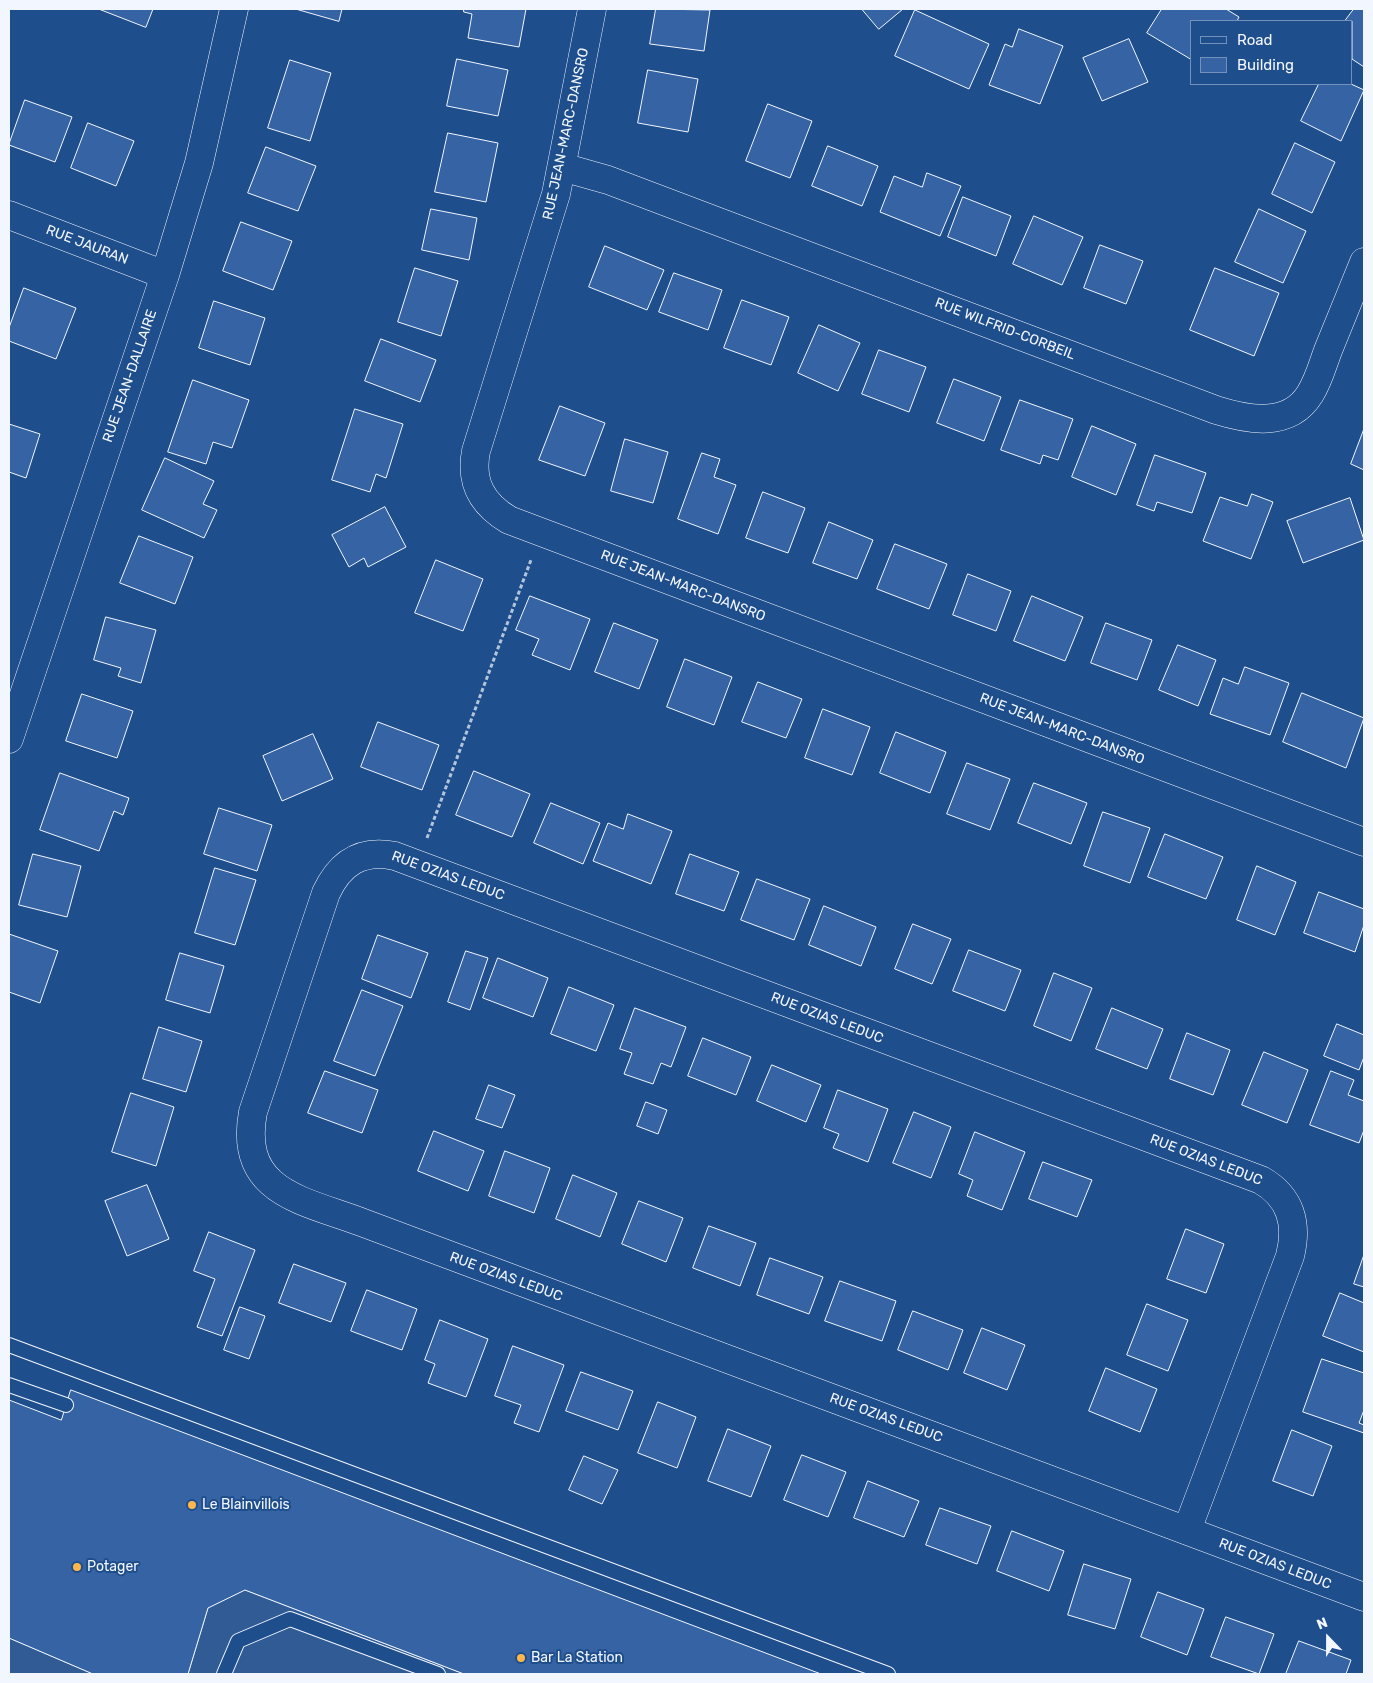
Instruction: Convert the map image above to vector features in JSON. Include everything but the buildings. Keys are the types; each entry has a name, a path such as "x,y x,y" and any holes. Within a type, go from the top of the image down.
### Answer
{"street":[{"name":"RUE JEAN-DALLAIRE","path":"9,739 165,275 199,163 234,9"},
{"name":"RUE JEAN-MARC-DANSRO","path":"592,9 562,167 547,227 476,451 474,474 476,485 497,513 509,520 560,540 1364,842"},
{"name":"RUE WILFRID-CORBEIL","path":"562,167 608,180 1216,410 1261,420 1285,415 1304,403 1317,380 1364,262"},
{"name":"RUE JAURAN","path":"9,215 165,275"},
{"name":"RUE OZIAS LEDUC","path":"1187,1530 1294,1243 1293,1218 1289,1207 1278,1192 1261,1180 395,856 372,855 361,857 340,868 326,893 254,1112 250,1133 253,1153 258,1167 274,1186 287,1194 361,1222 1364,1597"}],"lane":[{"path":"9,1346 888,1674"},
{"path":"9,1385 66,1405"},
{"path":"224,1674 238,1641 290,1619 438,1674"}],"path":[{"path":"424,846 534,552"}],"shaded area":[{"path":"245,1590 464,1674 188,1674 208,1608"},
{"path":"9,1638 93,1674 9,1674"}],"place":[{"name":"Le Blainvillois","path":"192,1505"},
{"name":"Potager","path":"77,1567"},
{"name":"Bar La Station","path":"521,1658"}]}
